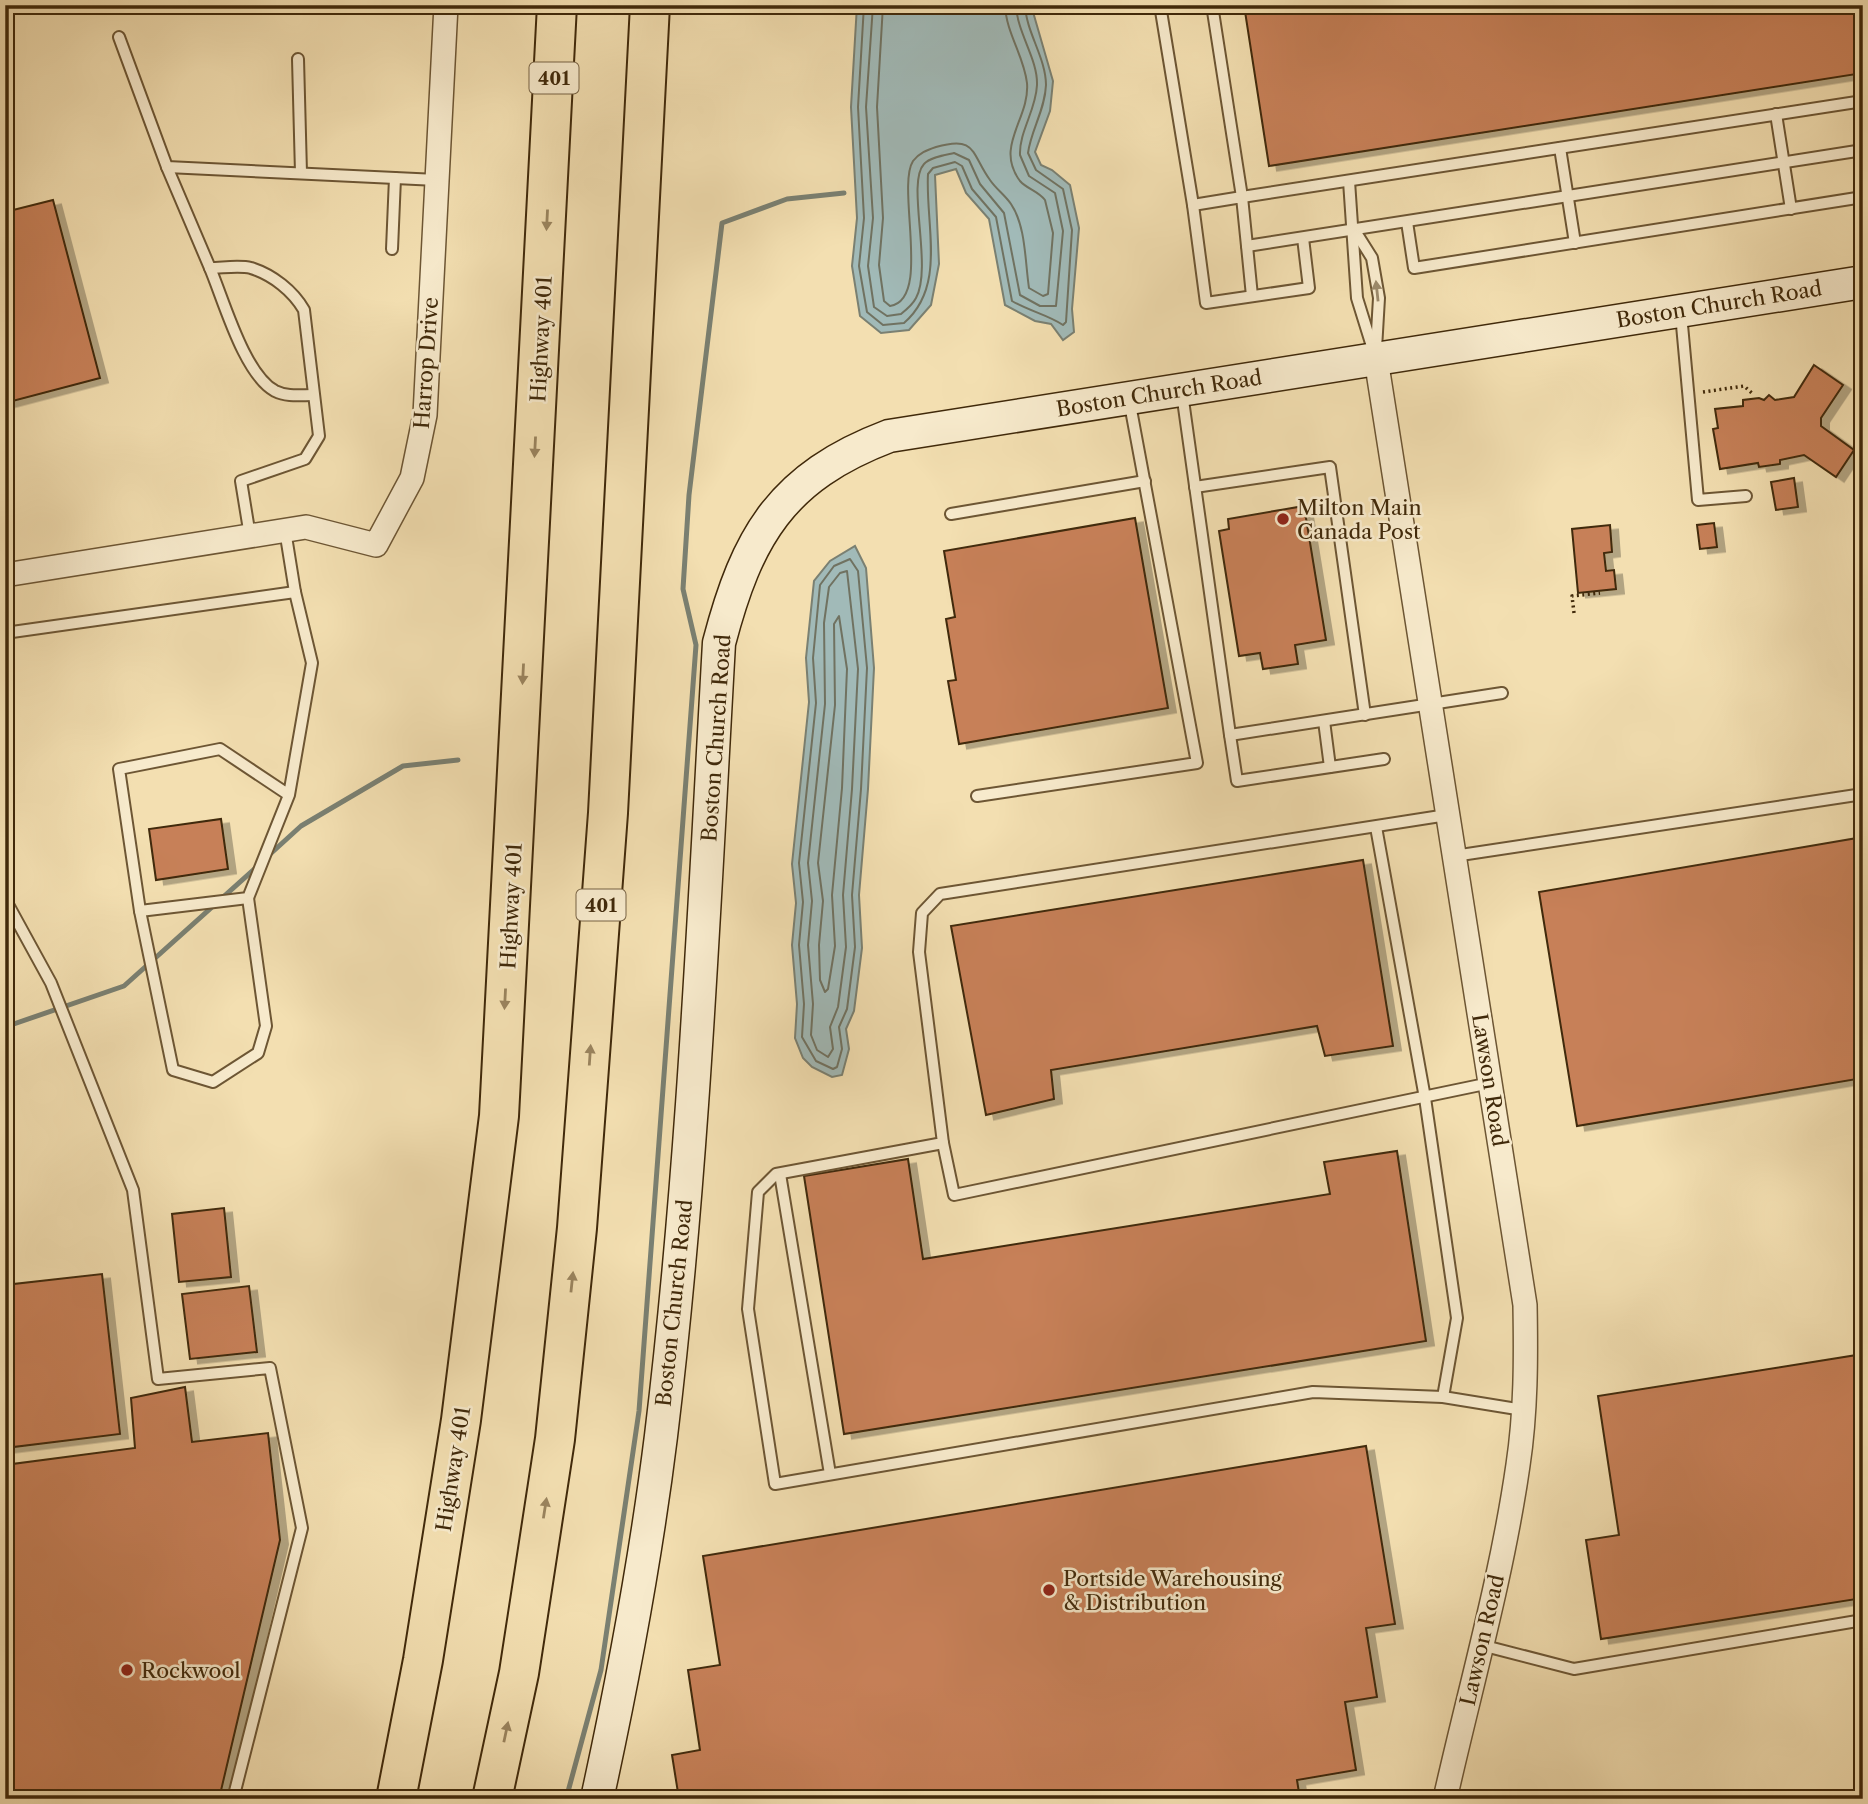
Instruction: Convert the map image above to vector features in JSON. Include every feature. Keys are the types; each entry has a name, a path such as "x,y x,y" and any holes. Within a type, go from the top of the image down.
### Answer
{"highway":[{"name":"Highway 401","path":"396,1799 423,1660 461,1420 499,1116 557,5"},
{"name":"401","path":"492,1799 519,1673 555,1439 577,1228 608,813 650,5"}],"street":[{"name":"Harrop Drive","path":"5,575 306,527 376,545 412,478 425,415 446,5"},
{"name":"Boston Church Road","path":"597,1799 617,1709 661,1438 695,1085 719,643 733,590 750,551 774,513 800,485 855,449 888,436 1863,282"},
{"name":"Lawson Road","path":"1376,359 1525,1305 1523,1410 1518,1464 1503,1549 1445,1799"}],"lane":[{"path":"1160,5 1193,205 1206,303 1309,288 1303,238"},
{"path":"1212,5 1242,197 1252,296"},
{"path":"119,37 167,167 246,356 262,381 288,395 313,395"},
{"path":"298,59 301,173"},
{"path":"1193,205 1863,101"},
{"path":"1776,114 1791,209"},
{"path":"1560,148 1575,243"},
{"path":"1247,247 1863,150"},
{"path":"167,167 437,180"},
{"path":"392,249 395,178"},
{"path":"1349,181 1357,298 1376,359"},
{"path":"1406,222 1414,268 1863,197"},
{"path":"1354,230 1372,258 1375,271 1379,298 1376,359"},
{"path":"210,268 249,267 284,285 304,310 319,436 305,459 240,481 250,536"},
{"path":"1680,311 1698,500 1746,496"},
{"path":"1182,390 1237,780 1384,759"},
{"path":"977,796 1197,762 1129,398"},
{"path":"1195,487 1330,467 1365,715"},
{"path":"951,514 1144,481"},
{"path":"285,530 295,592 312,663 289,794 248,898 266,1026 258,1053 213,1082 173,1070 140,911 118,769 220,749 289,794"},
{"path":"5,633 295,592"},
{"path":"1230,735 1502,693"},
{"path":"1324,721 1330,767"},
{"path":"1454,856 1863,794"},
{"path":"1447,815 940,894 922,913 919,952 943,1143 954,1195 1490,1083"},
{"path":"1376,827 1425,1098 1457,1318 1443,1397"},
{"path":"140,911 248,898"},
{"path":"5,899 51,983 133,1190 158,1379 270,1368 302,1528 233,1799"},
{"path":"943,1143 780,1174 766,1182 758,1192 748,1309 775,1484 1313,1392 1443,1397 1523,1410"},
{"path":"780,1174 830,1474"},
{"path":"1481,1645 1574,1669 1863,1620"}],"path":[{"path":"1688,394 1744,386 1753,394"},
{"path":"1574,613 1572,596 1600,593"}],"water":[{"path":"857,5 1031,5 1053,81 1050,111 1035,152 1041,165 1052,170 1070,185 1079,228 1072,309 1074,332 1063,340 1051,324 1035,321 1005,305 989,219 966,193 956,169 935,175 939,264 931,305 909,330 881,333 860,316 852,266 857,218 851,107"},
{"path":"855,546 866,568 874,668 859,895 862,948 854,1011 846,1029 849,1049 842,1075 832,1077 812,1067 803,1058 795,1038 797,1004 792,945 796,903 792,864 809,702 806,658 814,581 830,561"}],"building":[{"path":"1244,5 1863,5 1863,73 1269,166"},
{"path":"53,200 100,378 5,403 5,212"},
{"path":"1814,365 1843,385 1821,418 1821,426 1854,450 1836,477 1804,455 1780,460 1780,464 1759,467 1758,463 1720,469 1713,429 1718,428 1715,409 1743,406 1743,400 1764,400 1769,395 1775,400 1794,397"},
{"path":"1794,478 1798,507 1776,510 1771,482"},
{"path":"1304,506 1326,640 1295,645 1298,664 1263,669 1260,653 1239,656 1219,531 1229,529 1228,519"},
{"path":"1135,518 1168,708 959,744 948,681 956,680 946,619 955,617 944,551"},
{"path":"1714,523 1717,547 1700,549 1697,525"},
{"path":"1610,525 1612,552 1604,553 1606,571 1614,570 1616,589 1578,593 1572,529"},
{"path":"221,819 228,869 156,880 149,829"},
{"path":"1863,837 1863,1078 1577,1126 1539,892"},
{"path":"1363,860 1393,1046 1325,1056 1317,1026 1051,1070 1054,1099 986,1115 951,926"},
{"path":"1397,1151 1426,1341 844,1434 804,1176 908,1159 923,1259 1330,1194 1324,1162"},
{"path":"224,1208 231,1277 179,1282 172,1214"},
{"path":"102,1274 120,1434 5,1448 5,1285"},
{"path":"249,1286 257,1352 190,1359 182,1294"},
{"path":"1863,1354 1863,1598 1601,1639 1586,1540 1619,1535 1598,1396"},
{"name":"Rockwool","path":"185,1387 192,1442 268,1433 280,1540 219,1799 5,1799 5,1465 135,1448 131,1398"},
{"name":"Portside Warehousing & Distribution","path":"1366,1446 1395,1624 1366,1628 1377,1697 1345,1702 1356,1770 1297,1780 1300,1799 679,1799 672,1755 700,1750 688,1670 720,1665 703,1556"}],"waterway":[{"path":"566,1799 601,1670 639,1411 696,645 683,589 689,495 722,223 787,199 844,193"},
{"path":"268,856 301,826 403,766 458,760"},
{"path":"5,1027 124,986 259,865"}],"place":[{"name":"Milton Main Canada Post","path":"1283,519"},
{"name":"Portside Warehousing & Distribution","path":"1049,1590"},
{"name":"Rockwool","path":"127,1670"}]}
